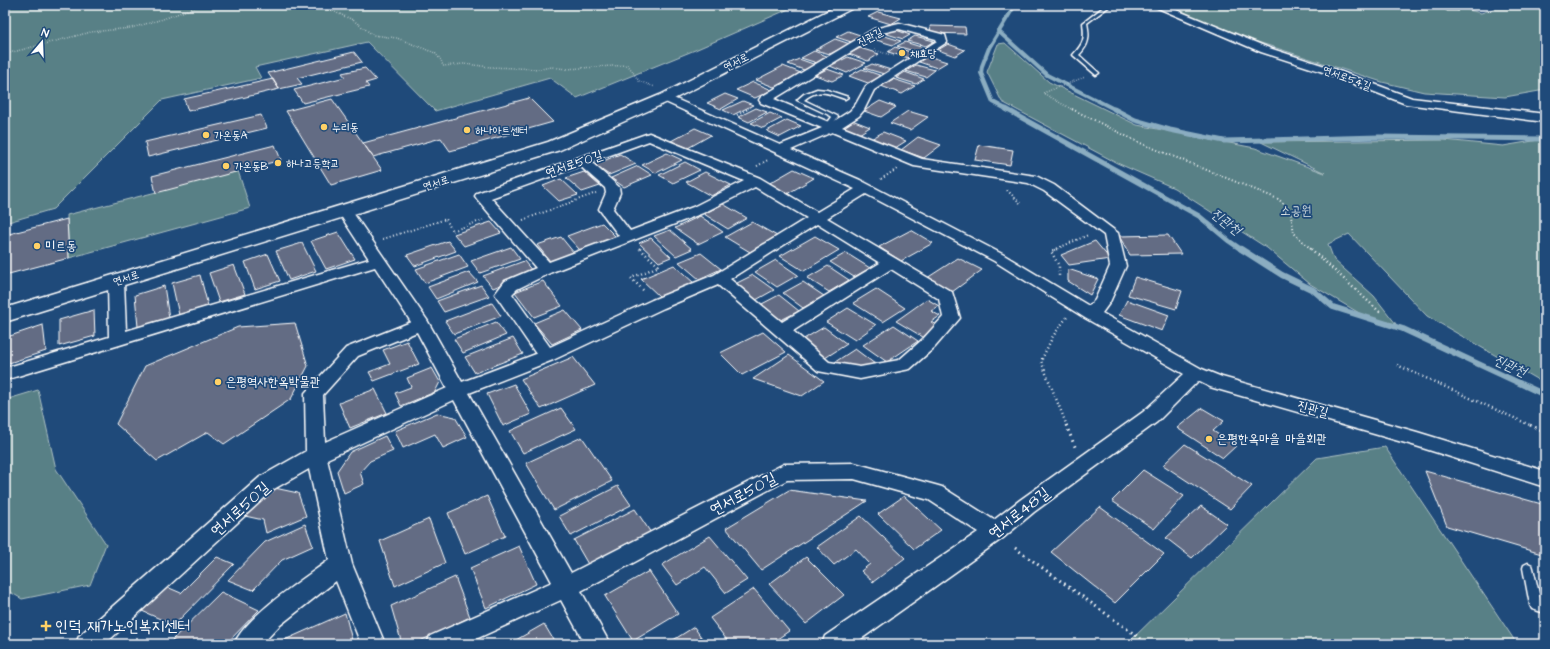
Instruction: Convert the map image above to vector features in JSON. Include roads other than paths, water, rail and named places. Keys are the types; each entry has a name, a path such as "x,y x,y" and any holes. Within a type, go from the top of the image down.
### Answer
{"main road":[{"name":"연서로","path":"5,315 554,146 662,93 849,5"}],"street":[{"name":"연서로54길","path":"1156,5 1265,50 1324,69 1410,101 1545,118"},
{"name":"진관길","path":"781,149 829,126 860,109 864,95 870,88 942,42 940,37 899,26 878,30 765,100 829,126"},
{"name":"진관길","path":"662,93 864,189 999,258 1091,314 1196,373 1216,382 1409,436 1545,479"},
{"path":"829,126 919,163 1031,179 1049,188 1111,233 1118,266 1102,302 1091,314"},
{"name":"연서로50길","path":"546,269 482,196 649,137 755,181 817,217 946,296 952,318 929,343 904,365 860,373 824,367 720,278"},
{"path":"582,161 612,186 613,193 606,209 628,238"},
{"path":"547,356 503,294 511,285 546,269 698,210 755,181"},
{"name":"연서로50길","path":"88,644 267,483 316,456 459,390 547,356 658,304 720,278 864,189"},
{"path":"344,210 421,324 459,390 598,644"},
{"path":"5,374 379,261"},
{"path":"781,331 890,263"},
{"path":"116,282 118,341"},
{"path":"373,644 341,564 316,456 314,393 352,352 421,324"},
{"name":"연서로48길","path":"834,644 995,532 1027,506 1150,417 1196,373"},
{"name":"연서로50길","path":"439,644 566,587 784,472 854,471 935,493 995,532"},
{"path":"246,644 271,618 341,564"}],"lane":[{"path":"1096,73 1076,55 1082,50 1088,38 1085,23 1109,5"},
{"path":"829,126 835,117 833,114 800,100 821,89 845,98"},
{"path":"1528,568 1536,605 1545,608"}],"waterway":[{"name":"진관천","path":"999,32 1015,5"},
{"path":"999,32 1047,75 1116,110"},
{"name":"진관천","path":"999,32 989,48 981,73 993,102 1008,110"},
{"name":"진관천","path":"1006,109 1199,216 1242,250"},
{"path":"1114,109 1135,120 1170,130 1224,141 1379,137 1545,139"},
{"name":"진관천","path":"1241,249 1282,275 1313,290 1333,307 1403,329 1545,395"}],"place":[{"name":"채효당","path":"902,53"},
{"name":"누리동","path":"324,127"},
{"name":"하나아트센터","path":"467,130"},
{"name":"가온동A","path":"206,135"},
{"name":"하나고등학교","path":"278,163"},
{"name":"가온동B","path":"226,166"},
{"name":"미르동","path":"37,246"},
{"name":"은평역사한옥박물관","path":"218,382"},
{"name":"은평한옥마을 마을회관","path":"1209,439"},
{"name":"인덕 재가노인복지센터","path":"46,626"}],"park label":[{"name":"소공원","path":"1296,211"}]}
